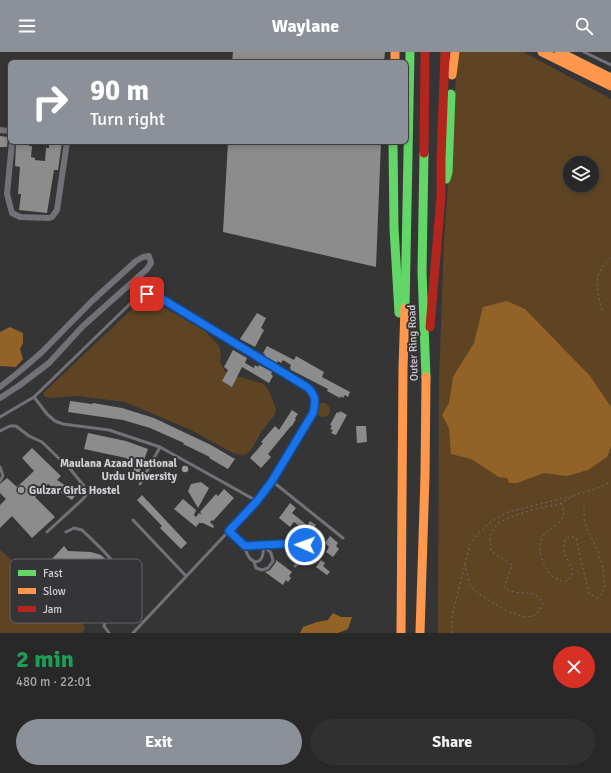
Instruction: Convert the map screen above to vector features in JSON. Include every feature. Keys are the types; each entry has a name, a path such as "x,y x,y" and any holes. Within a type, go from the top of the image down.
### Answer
{"main road":[{"name":"Outer Ring Road","path":"401,633 403,368 407,243 410,52"},
{"name":"Outer Ring Road","path":"420,633 425,476 426,370 422,272 425,52"},
{"path":"426,370 441,196 445,52"},
{"path":"441,196 448,172 453,62 455,52"},
{"path":"542,52 611,86"},
{"path":"559,52 611,78"},
{"path":"394,144 393,179 395,271 403,368"}],"street":[{"path":"12,144 7,194 10,208 12,213 16,216 34,218 52,217 56,210 67,144"},
{"path":"0,193 7,194"},
{"path":"0,386 42,352 92,300 136,261 143,257 149,256 151,263 148,269 83,326 49,363 0,398"}],"lane":[{"path":"584,52 611,65"},
{"path":"0,417 34,398 134,300 147,294 154,294 313,392 316,403 313,413 272,481 257,501 133,633"},
{"path":"34,398 55,421 63,424 109,430 160,447 257,501"},
{"path":"0,431 10,426 16,426 29,436 42,442 71,470 84,486 86,495 83,499 47,532"},
{"path":"140,484 160,447"},
{"path":"0,467 3,476 0,481"},
{"path":"272,481 343,538"},
{"path":"133,520 186,576"},
{"path":"66,532 74,528 82,530 111,559"},
{"path":"229,531 245,546 247,556 254,562 256,568 262,570 268,568 273,561 271,552 263,545"},
{"path":"245,546 300,543 305,545 308,548 309,555 295,566"},
{"path":"254,562 263,558 263,545"},
{"path":"105,623 104,626 109,633"}],"path":[{"path":"602,310 597,290 597,278 602,265 611,256"},
{"path":"452,633 452,616 470,544 488,524 506,513 595,489 611,482"},
{"path":"465,564 469,583 473,590 506,611 525,617 534,616 540,610 543,603 539,597 532,594 514,594 504,587 512,565 492,551 490,535 498,524 516,515 543,507 558,505 577,494"},
{"path":"561,503 564,515 557,524 542,537 540,545 545,566 553,576 564,582 569,580 573,571 564,551 565,540 570,536 576,538 589,594 598,598 605,589 603,568 593,540 587,529 584,519 584,505"}],"shaded area":[{"path":"460,52 523,52 611,99 611,633 438,633 439,381 444,240 457,63"},
{"path":"144,298 149,299 205,331 219,346 221,352 220,362 226,373 264,384 270,393 276,411 248,453 243,455 233,453 191,430 125,402 78,396 45,397 43,393"},
{"path":"507,301 525,309 590,376 611,407 611,447 607,457 588,470 567,476 544,473 517,483 509,483 507,478 499,477 471,459 451,454 449,428 442,415 449,403 453,377 474,343 483,307"},
{"path":"10,327 23,333 23,343 20,349 23,359 16,367 0,366 0,332"},
{"path":"320,403 326,403 330,407 330,413 326,417 320,417 316,413 316,407"},
{"path":"0,550 10,559 10,623 83,623 85,629 81,633 0,633"},
{"path":"333,613 341,617 352,617 348,629 338,633 300,633 303,627 328,620"}],"building":[{"path":"233,52 385,52 384,60 232,60"},
{"path":"0,136 8,137 7,147 0,147"},
{"path":"16,144 30,144 29,146 32,146 31,157 35,158 35,160 45,161 46,148 49,148 49,144 62,144 58,170 54,170 47,213 19,210 21,194 18,194 20,167 15,166"},
{"path":"228,144 381,144 376,267 223,232"},
{"path":"257,313 266,318 261,328 264,330 255,347 240,339"},
{"path":"267,346 294,360 296,356 324,372 322,377 350,392 348,397 345,395 343,398 341,396 340,398 327,391 328,389 291,370 291,365 283,360 281,363 278,361 277,363 264,356 265,354 263,353"},
{"path":"233,350 247,358 245,363 254,368 255,365 258,367 259,365 272,372 271,374 273,376 269,383 242,367 232,387 222,381 228,370 224,367"},
{"path":"70,401 122,408 154,418 211,445 235,459 228,469 209,458 210,457 183,444 184,443 150,428 123,420 68,412"},
{"path":"292,410 298,414 295,418 296,419 292,426 268,454 271,457 261,468 250,458 275,426 279,430"},
{"path":"340,411 347,415 336,435 331,433 333,430 330,429 332,426 330,425 337,412 339,413"},
{"path":"356,426 366,426 367,442 357,443"},
{"path":"88,433 126,441 148,449 140,471 142,472 137,482 130,480 136,463 126,458 84,449"},
{"name":"Gulzar Girls Hostel","path":"32,448 61,476 57,480 77,493 72,500 48,484 35,497 55,517 32,538 12,516 0,528 0,505 6,499 0,493 0,484 7,478 17,487 34,471 22,458"},
{"path":"201,482 209,488 198,508 188,491 191,484"},
{"path":"224,489 234,498 213,521 212,520 210,522 214,526 213,528 203,523 199,523 196,527 174,509 183,499 196,510 194,515 196,517 199,513 202,515 200,512 216,494 218,496"},
{"path":"142,495 187,543 181,549 160,528 162,526 137,500"},
{"path":"290,503 296,508 292,513 307,525 310,521 316,525 313,530 315,532 308,541 302,536 306,531 294,522 290,527 279,518"},
{"path":"330,536 338,543 336,546 339,549 333,557 326,552 329,547 325,543"},
{"path":"64,546 68,551 91,552 101,555 105,559 52,559"},
{"path":"276,560 292,572 289,576 291,578 288,582 286,580 283,585 265,572 270,570"},
{"path":"321,560 325,563 323,566 330,572 327,575 316,567"}],"traffic: fast":[{"path":"405,308 410,52"},
{"path":"446,179 448,172 451,94"},
{"path":"393,144 394,228 399,313"},
{"path":"424,153 422,272 426,377"}],"traffic: slow":[{"path":"395,52 395,60"},
{"path":"452,75 455,52"},
{"path":"542,52 611,86"},
{"path":"559,52 611,78"},
{"path":"401,633 403,368 405,308"},
{"path":"420,633 425,476 426,377"}],"traffic: jam":[{"path":"424,153 425,52"},
{"path":"430,327 441,196 445,52"}],"place":[{"name":"Maulana Azaad National Urdu University","path":"185,469"},
{"name":"Gulzar Girls Hostel","path":"21,490"}],"route":[{"path":"147,294 154,294 313,392 316,403 313,413 272,481 257,501 229,531 245,546 300,543 305,545"}]}
